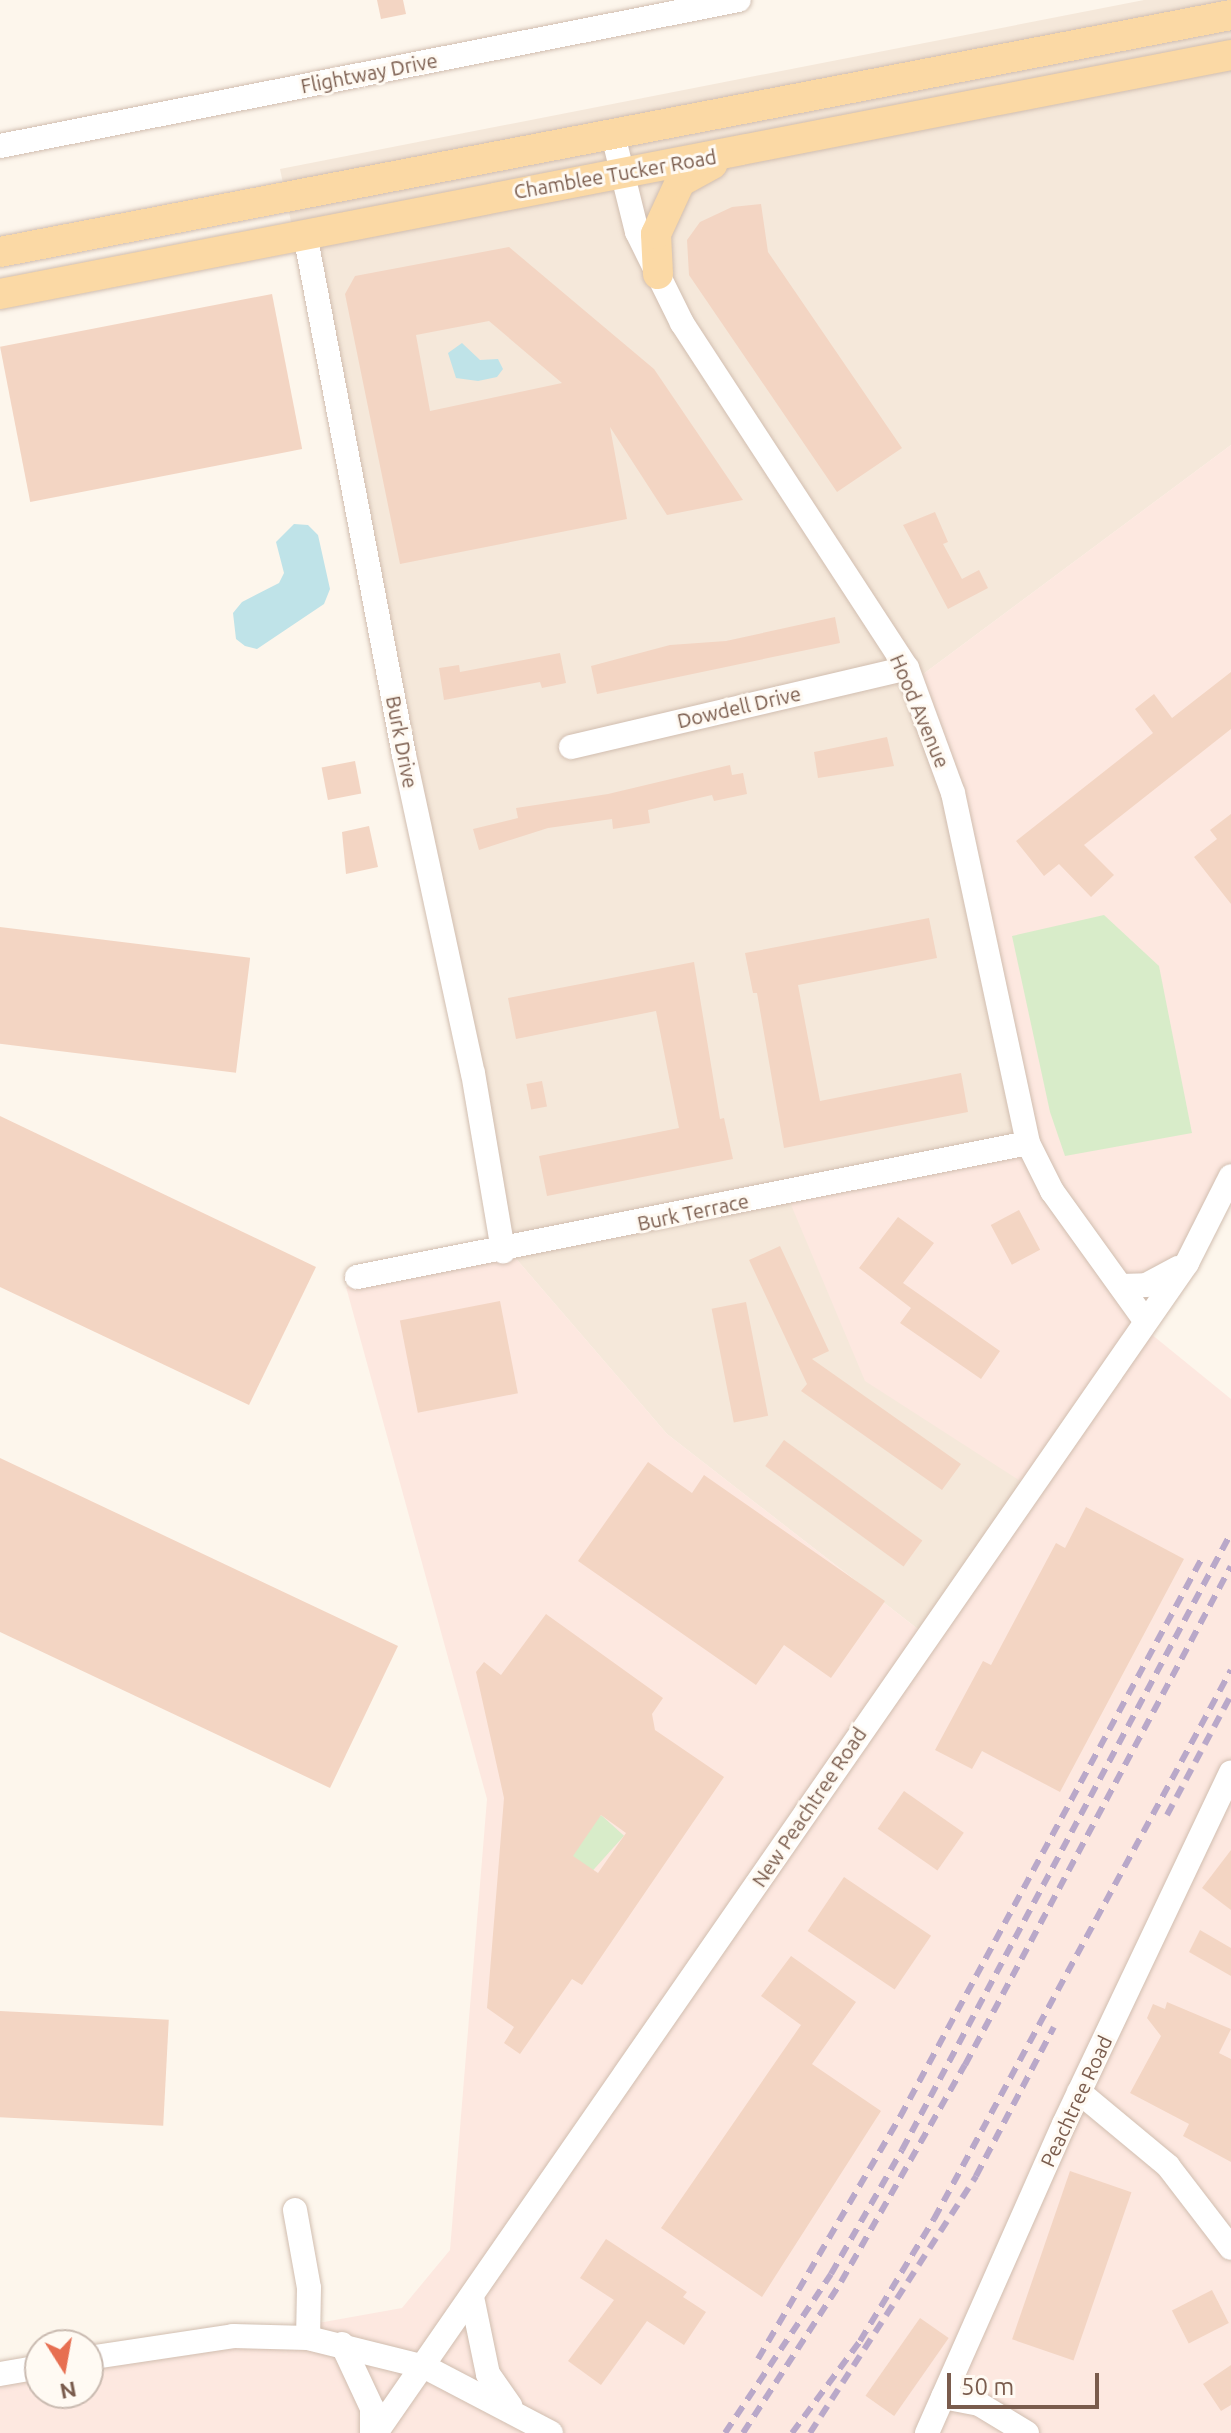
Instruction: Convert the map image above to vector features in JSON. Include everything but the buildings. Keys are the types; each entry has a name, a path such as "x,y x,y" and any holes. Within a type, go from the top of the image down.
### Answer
{"main road":[{"name":"Chamblee Tucker Road","path":"0,252 1231,15"},
{"name":"Chamblee Tucker Road","path":"0,294 1231,55"},
{"path":"658,274 656,234 680,182 732,153"}],"street":[{"name":"Flightway Drive","path":"0,146 739,0"},
{"name":"Hood Avenue","path":"613,135 637,232 682,323 907,668 953,793 1028,1143 1052,1191 1144,1319"},
{"name":"Burk Drive","path":"305,234 404,755 473,1073 503,1251"},
{"name":"Dowdell Drive","path":"571,747 907,668"},
{"name":"Burk Terrace","path":"357,1277 503,1251 1028,1143"},
{"name":"New Peachtree Road","path":"374,2433 425,2367 1144,1319 1187,1263 1231,1176"},
{"path":"1121,1286 1146,1285 1187,1263"},
{"name":"Peachtree Road","path":"927,2433 1079,2092 1231,1773"},
{"path":"1079,2092 1168,2166 1231,2248"},
{"path":"295,2210 309,2288 308,2338"},
{"path":"472,2297 488,2374 514,2411"},
{"path":"104,2356 233,2336 308,2338 425,2367 551,2433"},
{"path":"342,2344 372,2408 374,2433"},
{"path":"0,2374 24,2370"},
{"path":"943,2397 979,2404 1027,2433"}],"shaded area":[{"path":"1144,0 1231,0 1231,445 922,675 1025,1146 1036,1492 932,1640 667,1434 512,1254 441,943 280,169"},
{"path":"1231,445 1231,1172 1140,1325 1231,1399 1231,2433 0,2433 0,2380 24,2376 24,2409 104,2409 104,2361 402,2308 450,2250 487,1799 346,1287 512,1254 667,1434 932,1640 1036,1491 865,1381 784,1188 1025,1145 922,675"}],"green space":[{"path":"1104,915 1159,966 1192,1133 1065,1156 1050,1112 1012,936"},
{"path":"601,1815 624,1836 591,1873 568,1852"}],"water":[{"path":"462,343 480,360 498,359 503,369 497,377 478,381 456,378 448,353"},
{"path":"294,524 308,525 318,535 330,589 324,604 257,649 245,646 236,639 233,613 242,602 279,583 284,573 276,542"}],"railway":[{"path":"725,2433 831,2274 902,2150 1231,1533"},
{"path":"758,2359 900,2117 1202,1558"},
{"path":"743,2433 841,2282 965,2065 1231,1566"},
{"path":"792,2433 860,2341 934,2219 1231,1670"},
{"path":"1167,1815 1231,1695"},
{"path":"810,2433 976,2176 1054,2027"}]}
